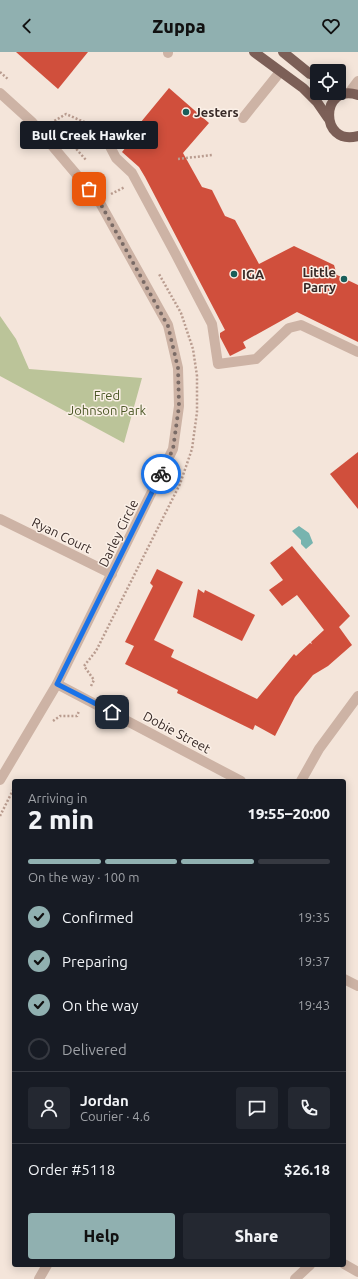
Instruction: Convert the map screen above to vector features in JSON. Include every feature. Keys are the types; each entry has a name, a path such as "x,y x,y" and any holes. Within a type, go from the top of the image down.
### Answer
{"main road":[{"path":"254,52 303,88 317,102 328,118 333,129 358,143"},
{"path":"283,52 310,74"},
{"path":"328,118 329,108 334,100 348,93"},
{"path":"347,137 358,136"}],"street":[{"path":"243,118 280,72"},
{"path":"348,93 358,81"},
{"name":"Darley Circle","path":"0,93 39,130 99,201 168,326 178,376 179,406 173,449 57,684 0,780"},
{"path":"102,131 116,158 132,173 176,253 212,324 218,364 256,359 289,328 301,325 358,352"},
{"name":"Ryan Court","path":"0,519 112,574"},
{"name":"Dobie Street","path":"57,684 237,779"},
{"path":"302,779 319,749 358,696"},
{"path":"346,980 358,986"},
{"path":"346,1265 358,1272"},
{"path":"39,1279 46,1267"},
{"path":"295,1279 308,1267"}],"path":[{"path":"0,72 15,85"},
{"path":"39,130 66,114 102,131"},
{"path":"45,117 55,127"},
{"path":"69,141 88,163"},
{"path":"178,159 212,155"},
{"path":"99,201 136,181"},
{"path":"107,188 115,201"},
{"path":"49,724 60,716 77,716 94,680 84,666 96,651 176,491 192,449 198,412 198,376 193,349 181,313 156,270"},
{"path":"0,816 12,792"}],"green space":[{"name":"Fred Johnson Park","path":"0,316 16,339 29,369 142,378 124,443 0,376"}],"water":[{"path":"299,526 309,533 313,543 306,549 301,544 301,540 292,531"}],"building":[{"path":"16,52 88,52 58,89"},
{"path":"169,88 209,123 183,153 202,187 212,190 225,216 235,220 259,264 294,246 334,265 337,275 358,285 358,342 297,312 243,342 246,348 230,356 220,337 220,333 225,330 145,177 139,167 122,152 134,137 131,134"},
{"path":"358,452 358,509 330,474"},
{"path":"292,546 350,616 339,627 352,645 328,666 313,675 295,697 275,736 255,725 253,730 177,693 178,690 125,664 134,646 125,642 153,586 150,583 157,569 183,582 154,640 174,650 171,657 257,699 294,654 296,656 310,643 312,644 311,642 324,630 297,595 282,606 269,590 283,580 270,563"},
{"path":"198,589 204,593 205,590 255,615 242,641 193,617"}],"way so far":[{"path":"89,189 99,201 168,326 178,368 179,406 173,449 161,474"}],"place":[{"name":"Jesters","path":"186,112"},
{"name":"Bull Creek Hawker","path":"89,189"},
{"name":"IGA","path":"234,274"},
{"name":"Little Parry","path":"344,279"}],"route":[{"path":"112,712 57,684 161,474"}]}
